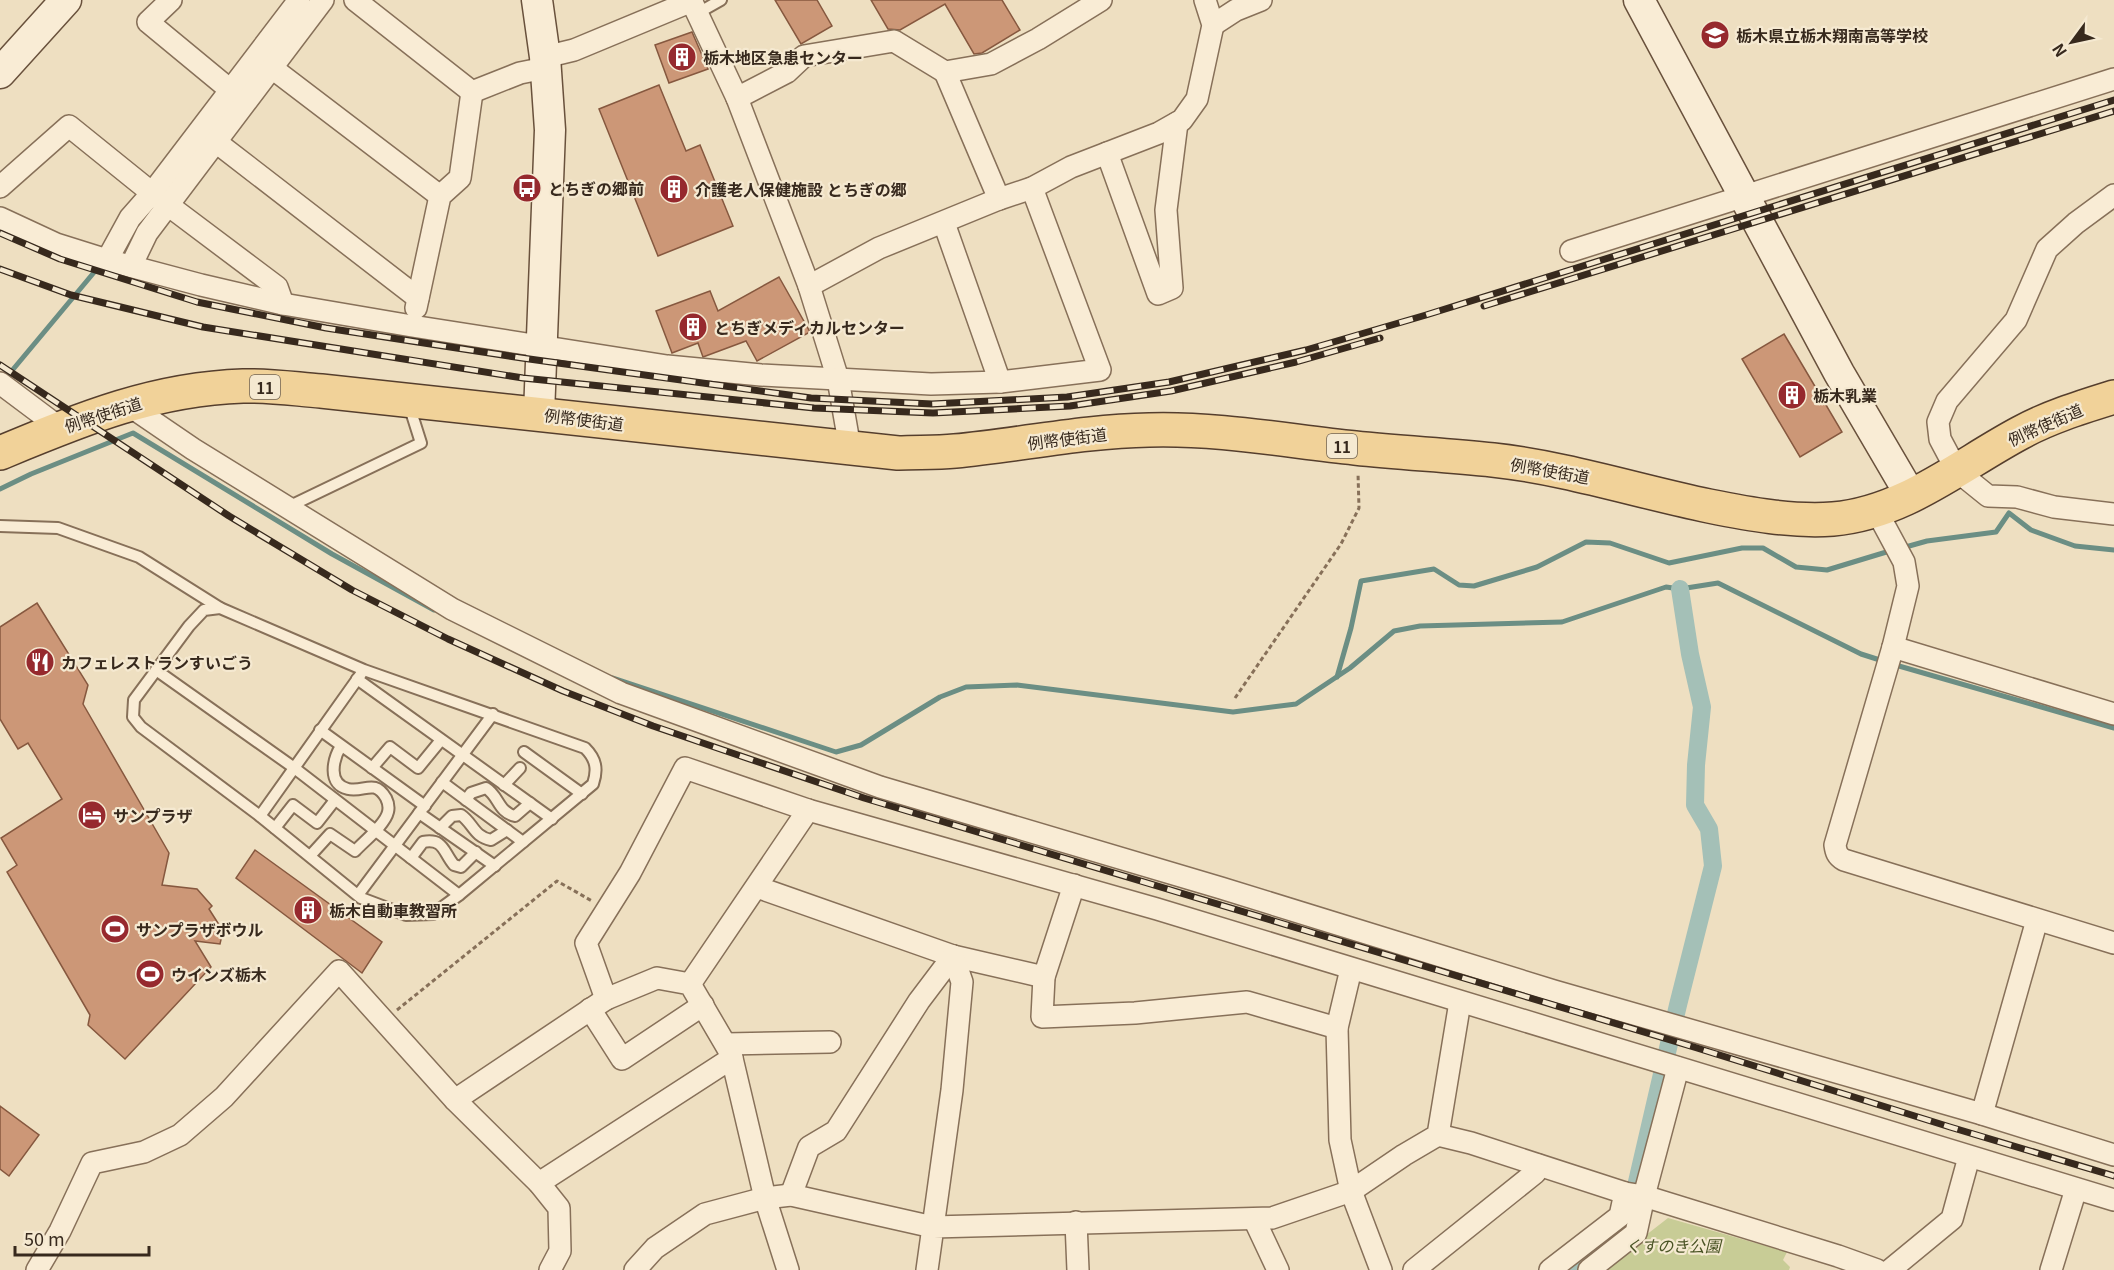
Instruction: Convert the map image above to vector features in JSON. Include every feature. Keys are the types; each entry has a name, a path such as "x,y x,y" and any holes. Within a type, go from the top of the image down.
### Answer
{"main road":[{"name":"例幣使街道","path":"0,453 127,404 199,389 245,386 321,391 898,453 951,452 1097,434 1150,430 1258,435 1357,448 1496,460 1588,477 1678,500 1746,514 1802,520 1854,516 1876,510 1911,496 2020,433 2058,416 2114,397"}],"street":[{"path":"0,73 66,0"},
{"path":"171,0 148,22 238,96"},
{"path":"131,266 160,199 238,96 298,0"},
{"path":"107,260 130,218 160,199 216,142 238,96 272,68 323,0"},
{"path":"355,0 472,92"},
{"path":"537,0 550,130 540,414"},
{"path":"945,72 991,64 1038,39 1101,0"},
{"path":"809,286 879,248 999,199 1032,188 1071,167 1159,133 1182,120 1197,99 1213,25 1205,0"},
{"path":"1213,25 1236,10 1261,0"},
{"path":"1639,0 1839,373 1911,496"},
{"path":"472,92 574,50 694,5 737,98 809,286 838,379 850,448"},
{"path":"737,98 787,72 804,56 894,41 945,72 999,199"},
{"path":"272,68 440,196"},
{"path":"1571,252 2114,79"},
{"path":"412,326 440,196 460,178 472,92"},
{"path":"1107,153 1158,294 1172,288 1166,210 1177,123"},
{"path":"0,187 69,126 277,288 282,304"},
{"path":"216,142 418,298"},
{"path":"0,218 56,244 107,260 282,304 667,366 761,375 931,384 1000,382 1100,370 1032,188"},
{"path":"2114,195 2076,223 2047,249 2016,320 1947,401 1938,422 1940,438 1957,471 1988,496 2016,497 2054,507 2114,514"},
{"path":"944,222 1000,382"},
{"path":"0,383 60,428"},
{"path":"127,404 193,448 452,609 621,693 880,787 1221,888 1554,992 1982,1114 2114,1155"},
{"path":"1876,510 1904,562 1908,586 1893,647 1835,844 1836,852 1844,860 2114,943"},
{"path":"1893,647 2114,714"},
{"path":"703,1005 622,1059 598,1004 586,943 630,873 685,768 808,810 1074,885 2114,1200"},
{"path":"690,984 808,810"},
{"path":"1074,885 1044,977 1042,1017 1135,1013 1247,1002 1337,1028"},
{"path":"757,887 953,956 1044,977"},
{"path":"1982,1114 2037,920"},
{"path":"790,1195 809,1147 836,1131 919,1001 953,956"},
{"path":"927,1270 952,1090 962,982 953,956"},
{"path":"1351,969 1337,1028 1340,1140 1351,1191 1381,1270"},
{"path":"37,1270 60,1231 92,1162 144,1152 180,1135 224,1097 339,971 455,1100 539,1183 559,1208 560,1251 550,1270"},
{"path":"455,1100 598,1004 657,978 690,984 729,1051 765,1198 788,1270"},
{"path":"1438,1135 1460,1002"},
{"path":"539,1183 729,1051 830,1042"},
{"path":"1550,1270 1620,1216 1635,1195 1678,1068"},
{"path":"635,1270 655,1248 705,1214 765,1198 790,1195 933,1227 1272,1218 1351,1191 1438,1135 1471,1143 1877,1270"},
{"path":"1890,1270 1952,1219 1969,1157"},
{"path":"1414,1270 1535,1173 1538,1165"},
{"path":"2051,1270 2076,1190"},
{"path":"1589,1270 1636,1233 1635,1195"},
{"path":"1254,1219 1278,1270"},
{"path":"1076,1222 1078,1270"}],"lane":[{"path":"694,5 721,0"},
{"path":"288,507 422,443 407,400"},
{"path":"0,526 58,528 139,557 220,608 360,675 493,714 585,748 595,758 597,774 593,784 459,896 433,914 406,915 358,895 260,816 141,727 133,717 134,700 189,626 204,610 220,608"},
{"path":"156,670 293,767 459,896"},
{"path":"260,816 360,675"},
{"path":"360,675 441,740 552,819"},
{"path":"358,895 493,714"},
{"path":"320,730 372,768 422,809 440,828 495,866"},
{"path":"372,768 390,747 418,768 441,740"},
{"path":"310,856 330,834 355,851 366,837 376,831 388,812 388,801 376,788 369,786 354,790 347,789 337,781 333,762 341,746"},
{"path":"524,752 582,794"},
{"path":"504,785 520,768"},
{"path":"442,782 523,842"},
{"path":"466,800 471,793 486,788 493,792 503,810 515,816 530,803"},
{"path":"275,828 293,805 316,823 335,800"},
{"path":"440,828 452,816 461,815 484,839 490,840 507,830"},
{"path":"411,858 423,842 430,840 442,845 454,865 461,867 476,852"}],"path":[{"path":"1236,698 1341,544 1359,508 1357,448"},
{"path":"384,1021 557,881 607,909"}],"green space":[{"name":"くすのき公園","path":"1668,1218 1787,1252 1783,1260 1790,1267 1789,1270 1601,1270"}],"building":[{"path":"775,0 817,0 832,26 801,44"},
{"path":"871,0 1002,0 1020,30 982,53 974,54 945,4 900,30 888,29"},
{"name":"栃木地区急患センター","path":"692,32 708,69 669,83 655,45"},
{"name":"介護老人保健施設 とちぎの郷","path":"659,85 686,151 700,145 733,226 658,256 599,109"},
{"path":"779,277 810,332 757,361 746,341 703,357 698,343 672,353 656,311 710,291 718,311"},
{"name":"栃木乳業","path":"1784,334 1842,432 1800,457 1742,359"},
{"name":"サンプラザ","path":"37,603 88,685 83,704 169,853 162,885 197,889 212,906 209,909 223,931 220,944 195,941 211,967 125,1059 88,1025 90,1015 7,872 17,865 1,838 62,799 28,743 18,749 0,719 0,627"},
{"name":"栃木自動車教習所","path":"255,850 382,942 362,973 236,878"},
{"path":"0,1106 39,1135 9,1176 0,1169"}],"waterway":[{"path":"5,379 101,264"},
{"path":"0,489 133,433 332,554 434,610"},
{"path":"1902,548 1927,541 1996,532 2009,513 2031,530 2075,546 2114,550"},
{"path":"1337,677 1361,581 1434,569 1459,585 1474,586 1537,567 1586,542 1610,543 1669,563 1742,548 1763,548 1796,567 1827,570 1893,550"},
{"path":"613,678 836,752 861,745 940,697 966,687 1017,685 1233,712 1296,704 1350,668 1394,631 1420,626 1562,622 1666,587 1680,589 1718,583 1861,654 1883,661"},
{"path":"1570,1270 1627,1225 1713,866 1709,829 1695,805 1696,765 1702,707 1690,654 1680,589"},
{"path":"1892,664 2114,728"}],"railway":[{"path":"0,233 60,259 197,302 326,328 811,398 932,404 1067,397 1169,382 1306,350 1426,315 2114,100"},
{"path":"1484,306 2114,111"},
{"path":"0,269 71,295 203,327 523,378 814,408 933,413 1070,406 1171,391 1296,362 1380,338"},
{"path":"0,365 229,516 352,590 448,639 563,691 653,726 864,798 1697,1048 2114,1176"}],"place":[{"name":"栃木県立栃木翔南高等学校","path":"1715,35"},
{"name":"栃木地区急患センター","path":"682,57"},
{"name":"とちぎの郷前","path":"527,188"},
{"name":"介護老人保健施設 とちぎの郷","path":"674,189"},
{"name":"とちぎメディカルセンター","path":"693,327"},
{"name":"栃木乳業","path":"1792,395"},
{"name":"カフェレストランすいごう","path":"40,662"},
{"name":"サンプラザ","path":"92,815"},
{"name":"栃木自動車教習所","path":"308,910"},
{"name":"サンプラザボウル","path":"115,929"},
{"name":"ウインズ栃木","path":"150,974"}]}
